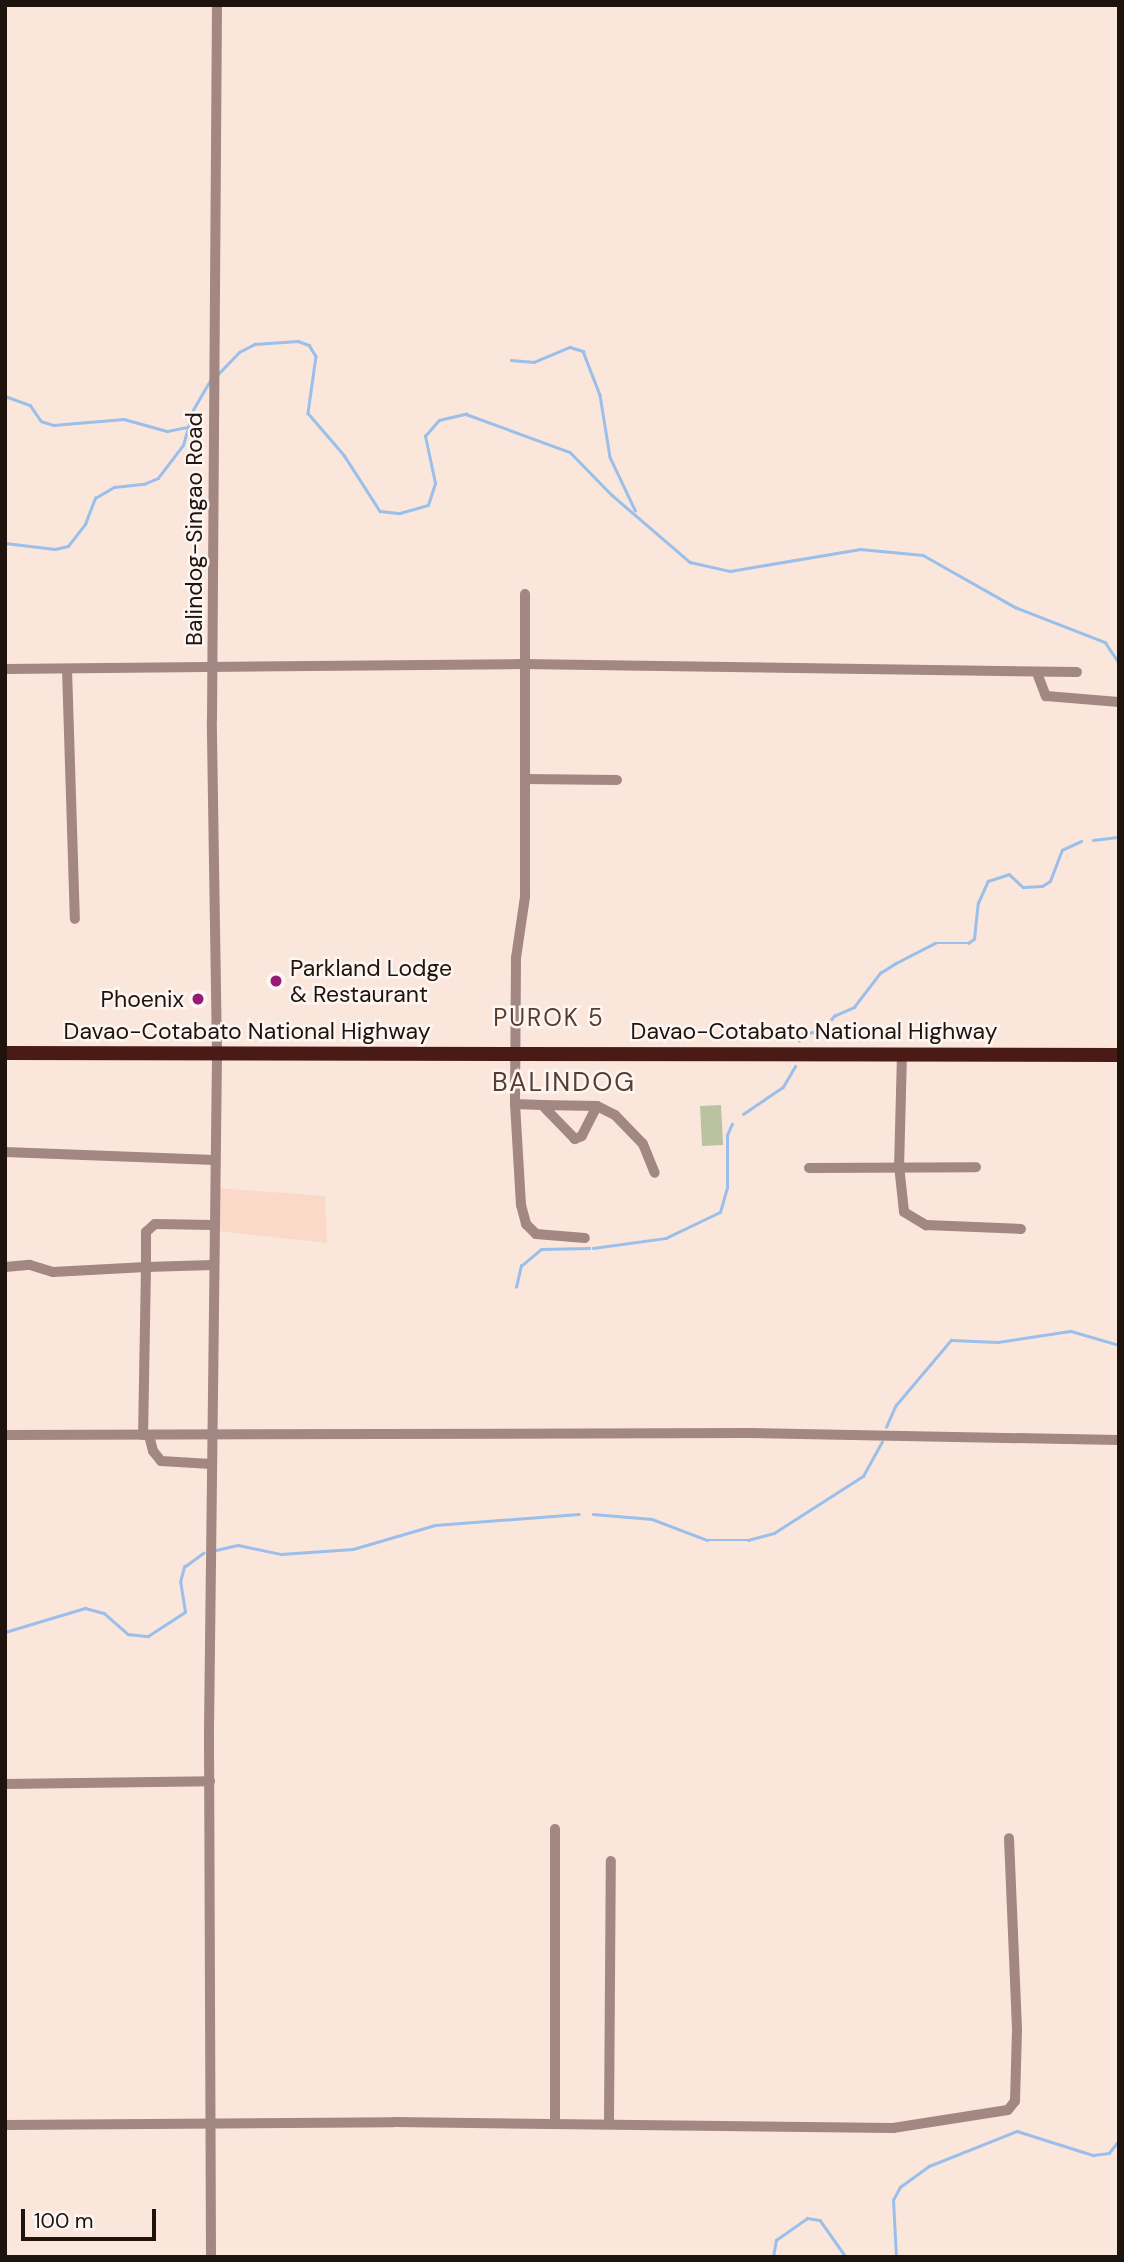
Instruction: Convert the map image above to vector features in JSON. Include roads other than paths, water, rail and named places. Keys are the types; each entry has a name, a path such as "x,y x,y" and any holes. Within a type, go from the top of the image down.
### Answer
{"highway":[{"name":"Davao-Cotabato National Highway","path":"5,1053 1119,1055"}],"street":[{"name":"Balindog-Singao Road","path":"211,2257 211,1464 217,1054 212,667 217,5"},
{"path":"524,594 524,906 516,958 515,1104 526,1224 547,1238 585,1238"},
{"path":"5,669 522,664 1077,672"},
{"path":"67,669 75,919"},
{"path":"1037,673 1046,696 1119,702"},
{"path":"525,779 617,780"},
{"path":"902,1054 899,1165 901,1204 916,1222 1021,1229"},
{"path":"515,1104 597,1107 615,1115 643,1144 655,1173"},
{"path":"542,1105 564,1133 577,1140 597,1107"},
{"path":"5,1152 215,1160"},
{"path":"809,1168 899,1165 976,1167"},
{"path":"211,1464 161,1461 146,1435 146,1267 148,1226 213,1225"},
{"path":"5,1267 30,1265 53,1272 212,1265"},
{"path":"5,1435 750,1433 1119,1440"},
{"path":"5,1784 210,1781"},
{"path":"555,1829 555,2123"},
{"path":"5,2125 609,2122 911,2127 1012,2108 1017,1974 1009,1838"},
{"path":"609,2122 611,1861"}],"waterway":[{"path":"218,374 239,352 255,344 298,341 309,345 316,356 308,413 344,455 380,511 400,513 428,505 435,483 425,436 439,420 466,414 570,452 612,495 690,562 730,571 860,549 923,555 1015,607 1105,642 1119,663"},
{"path":"511,360 534,362 570,347 583,351 600,395 610,457 635,510"},
{"path":"5,543 55,549 68,546 85,524 95,498 114,487 144,484 158,478 183,445 193,410 210,380"},
{"path":"5,396 30,405 41,421 53,425 124,419 167,431 188,427"},
{"path":"1093,840 1119,837"},
{"path":"799,1041 803,1034 823,1030 834,1016 854,1007 880,973 896,963 935,943 968,943 974,939 978,903 988,881 1009,874 1023,887 1042,886 1050,881 1062,850 1081,841"},
{"path":"743,1114 783,1087 795,1066"},
{"path":"593,1248 666,1238 720,1212 727,1188 727,1135 732,1124"},
{"path":"516,1287 521,1266 541,1249 589,1248"},
{"path":"886,1427 896,1405 951,1340 998,1342 1071,1331 1119,1345"},
{"path":"593,1514 652,1519 707,1540 748,1540 774,1533 863,1476 882,1442"},
{"path":"216,1550 238,1545 281,1554 353,1549 435,1525 579,1514"},
{"path":"5,1632 85,1608 104,1613 128,1634 148,1636 185,1612 180,1582 184,1567 203,1553"},
{"path":"896,2257 893,2200 900,2187 929,2166 1017,2131 1093,2155 1109,2153 1119,2140"},
{"path":"773,2257 776,2240 807,2218 820,2220 846,2257"}],"place":[{"name":"Parkland Lodge & Restaurant","path":"276,981"},
{"name":"Phoenix","path":"198,999"}],"district":[{"name":"PUROK 5","path":"549,1018"},
{"name":"BALINDOG","path":"564,1083"}]}
